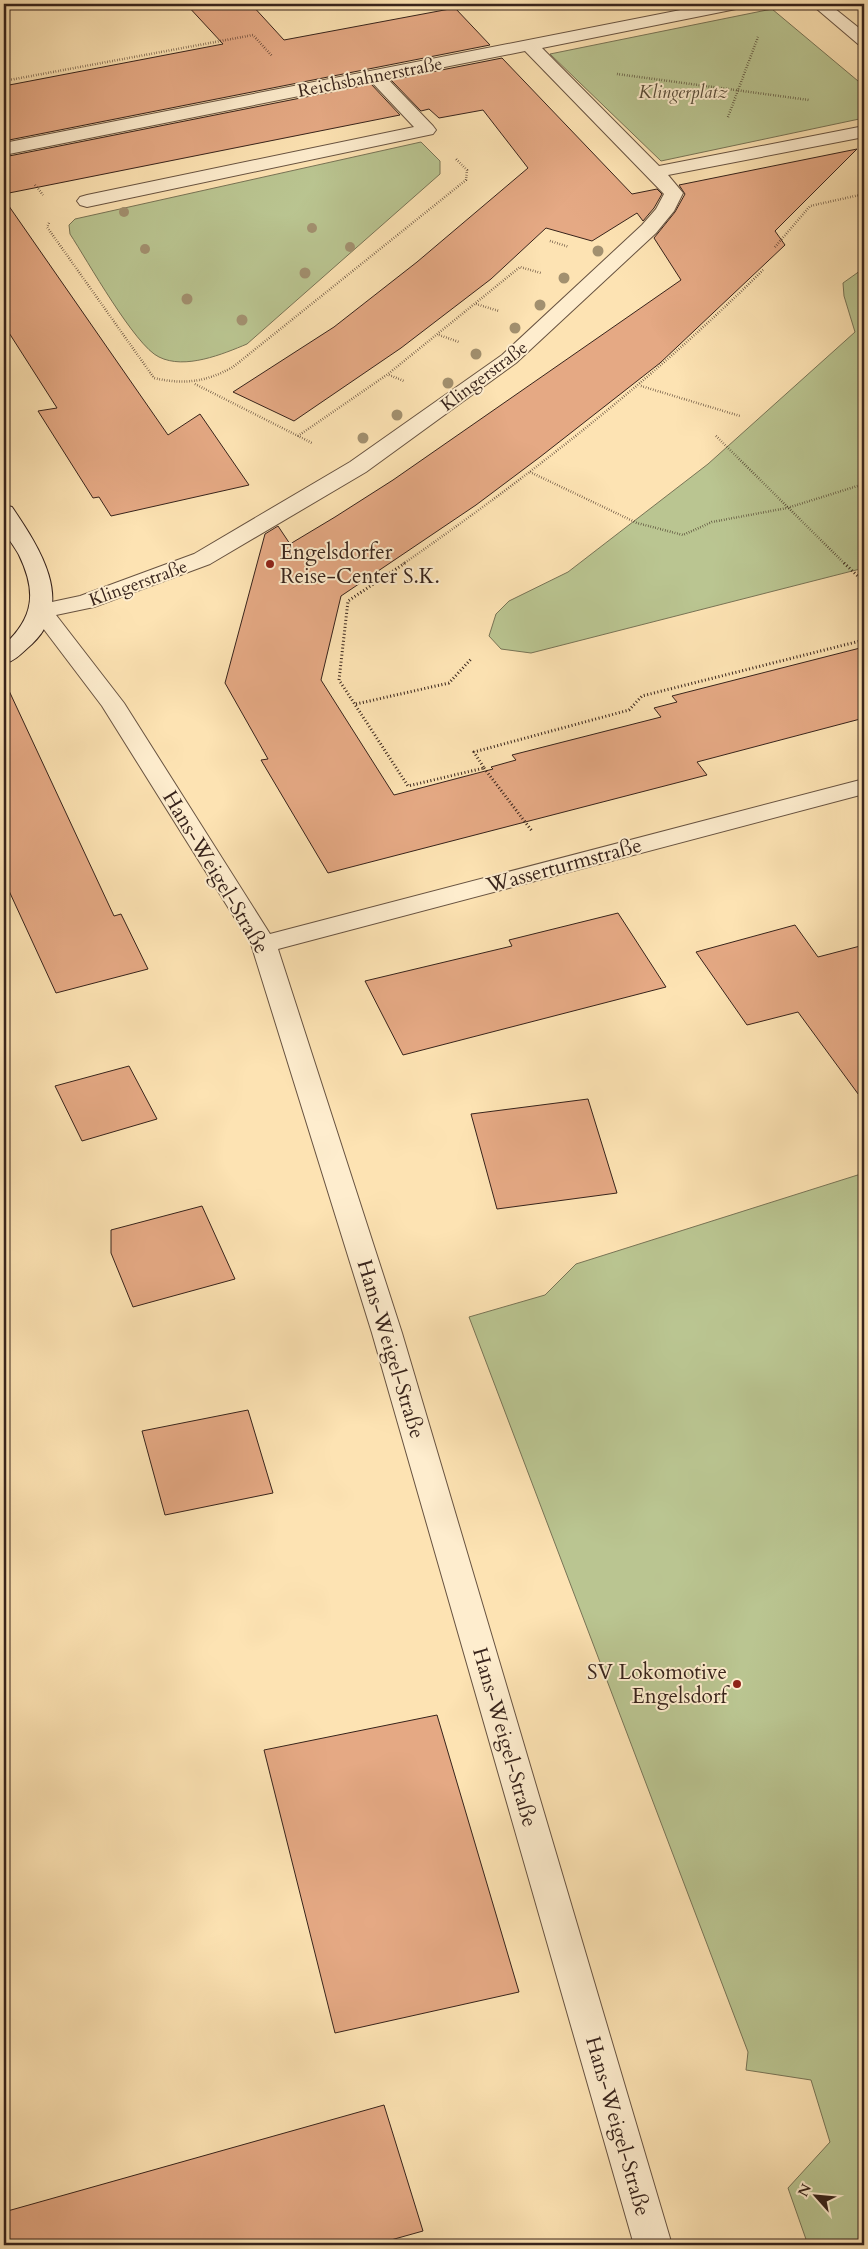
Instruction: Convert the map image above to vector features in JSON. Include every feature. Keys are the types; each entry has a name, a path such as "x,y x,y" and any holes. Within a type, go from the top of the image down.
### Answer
{"street":[{"name":"Reichsbahnerstraße","path":"4,149 736,4"},
{"path":"819,4 864,40"},
{"path":"530,46 655,172 864,132"},
{"path":"375,76 427,130"},
{"path":"87,201 427,130"},
{"name":"Klingerstraße","path":"41,611 86,602 202,559 358,467 509,359 649,229 664,211 674,193 655,172"},
{"path":"4,512 28,551 42,586 41,611 28,635 4,657"},
{"name":"Hans-Weigel-Straße","path":"41,611 112,703 264,944 390,1342 648,2244"},
{"name":"Wasserturmstraße","path":"264,944 864,786"}],"path":[{"path":"716,161 716,138 737,102 739,89 760,34"},
{"path":"4,81 253,35 304,90"},
{"path":"550,66 739,89 816,101"},
{"path":"194,384 214,378 233,367 466,180 467,170 427,130"},
{"path":"775,247 810,206 864,194"},
{"path":"87,201 56,211 47,227 154,378 194,384 358,467"},
{"path":"298,436 388,374 520,267"},
{"path":"484,768 408,786 339,680 348,601 454,530 640,386 730,304 764,270"},
{"path":"640,386 740,416"},
{"path":"716,436 864,582"},
{"path":"530,472 637,523 683,535 712,522 787,508 864,484"},
{"path":"557,867 547,850 484,768 474,752 629,710 642,696 864,640"},
{"path":"356,704 449,684 472,658"}],"green space":[{"name":"Klingerplatz","path":"772,9 864,86 864,118 661,161 550,54"},
{"path":"421,142 440,161 440,174 247,344 204,359 180,362 169,361 149,350 125,320 70,234 69,225 75,219"},
{"path":"864,268 864,568 531,653 501,649 489,636 496,614 509,601 568,572 708,464 855,332 844,296 843,283"},
{"name":"SV Lokomotive Engelsdorf","path":"864,1173 864,2245 808,2245 788,2188 830,2142 811,2080 746,2070 748,2052 469,1317 545,1295 576,1264"}],"building":[{"path":"186,4 251,4 284,40 455,8 490,45 4,141 4,86 223,44"},
{"path":"502,58 632,194 657,189 662,194 654,208 643,221 637,213 592,241 546,228 491,279 401,348 294,421 233,392 334,327 417,262 528,168 483,110 439,118 429,109 421,111 391,80"},
{"path":"371,84 400,115 4,194 4,157"},
{"path":"857,149 775,231 785,245 660,363 476,505 341,596 321,680 394,795 493,769 491,767 516,760 512,755 661,717 654,708 677,702 672,696 864,647 864,718 697,762 707,775 328,873 261,760 268,759 225,683 265,534 278,526 290,544 335,517 393,480 681,280 654,238 675,212 685,194 679,185"},
{"path":"4,199 168,435 200,414 249,485 111,516 99,497 93,498 38,411 57,408 4,325"},
{"path":"4,680 114,916 121,914 148,969 56,993 4,880"},
{"path":"618,913 666,987 403,1055 365,981 512,946 509,940"},
{"path":"795,925 818,957 864,945 864,1102 798,1012 747,1025 696,952"},
{"path":"129,1066 157,1119 82,1141 55,1086"},
{"path":"588,1099 617,1193 497,1209 471,1114"},
{"path":"202,1206 235,1279 133,1307 111,1253 111,1230"},
{"path":"248,1410 273,1493 165,1515 142,1431"},
{"path":"437,1715 519,1992 335,2033 264,1750"},
{"path":"384,2105 423,2231 373,2245 4,2245 4,2212"}],"place":[{"name":"Engelsdorfer Reise-Center S.K.","path":"270,564"},
{"name":"SV Lokomotive Engelsdorf","path":"737,1684"}]}
